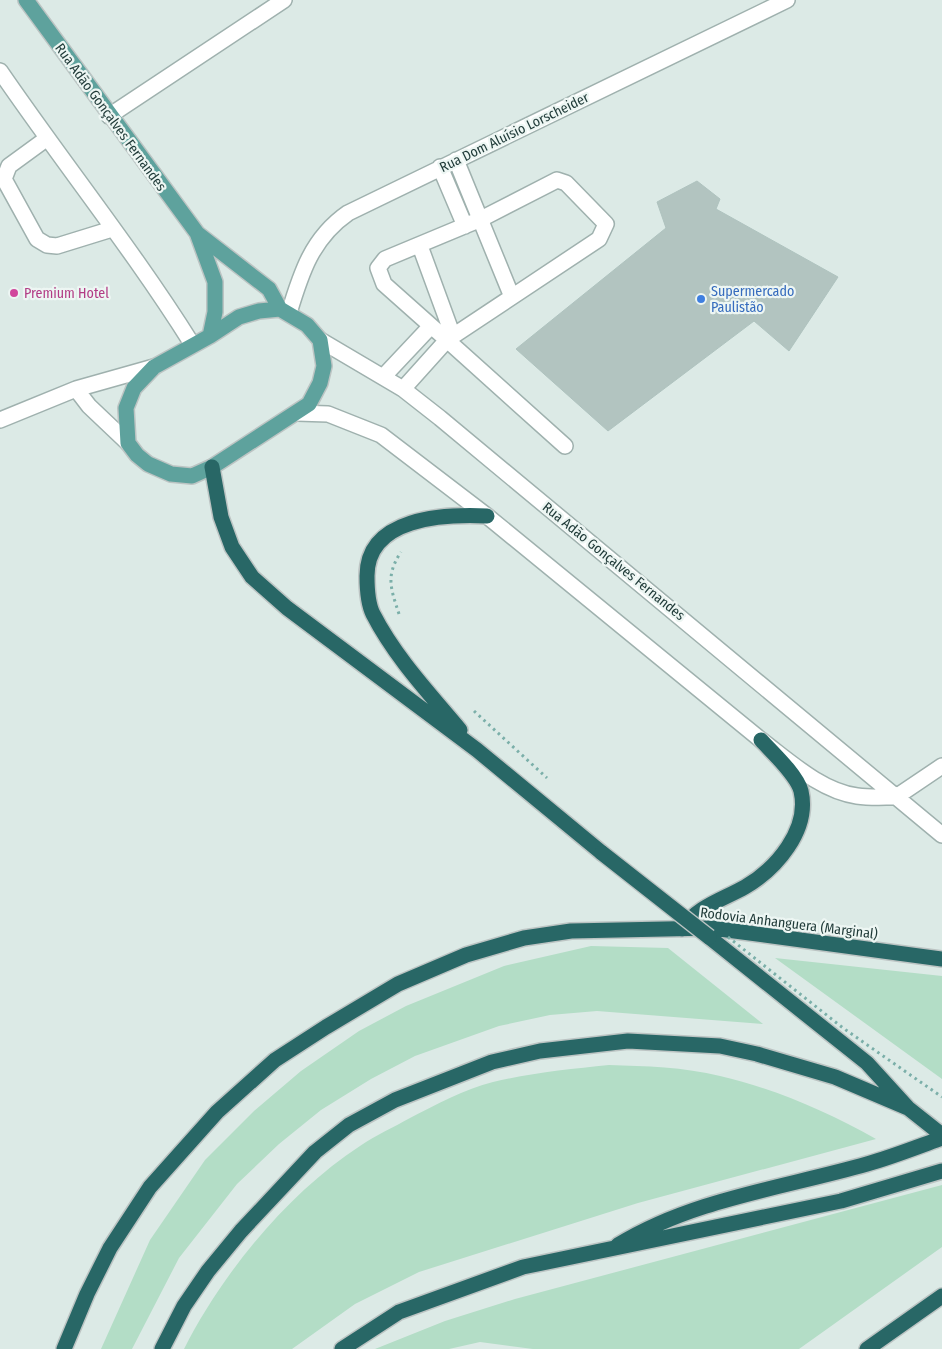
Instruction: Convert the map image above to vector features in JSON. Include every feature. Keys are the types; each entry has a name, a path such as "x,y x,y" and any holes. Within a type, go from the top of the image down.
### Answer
{"highway":[{"path":"212,467 221,517 232,546 252,577 287,608 477,750 602,853 867,1063 908,1108 942,1136 868,1164 681,1214 645,1229 608,1250"},
{"path":"477,750 392,646 372,612 367,584 367,564 377,545 387,535 405,524 431,517 488,516"},
{"path":"682,929 698,910 746,886 771,868 788,848 800,823 801,791 796,780 761,740"},
{"name":"Rodovia Anhanguera (Marginal)","path":"64,1349 87,1294 110,1248 150,1186 217,1112 275,1060 398,984 466,955 524,938 571,931 712,928 942,959"},
{"path":"162,1349 184,1306 208,1272 241,1231 315,1152 350,1125 395,1100 492,1062 540,1051 628,1041 720,1046 757,1054 835,1077 908,1108"},
{"path":"342,1349 408,1308 523,1267 841,1201 942,1171"},
{"path":"867,1349 942,1296"}],"main road":[{"name":"Rua Adão Gonçalves Fernandes","path":"26,0 109,116 197,233 270,289 285,311"},
{"name":"Rua Adão Gonçalves Fernandes","path":"197,233 215,282 216,299 210,336"},
{"path":"258,311 285,311 307,325 320,340 324,366 320,383 309,404 212,467 192,476 171,474 148,464 128,443 126,408 134,388 154,367 192,344 210,336 239,317 258,311"}],"street":[{"path":"109,116 284,0"},
{"name":"Rua Dom Aluísio Lorscheider","path":"285,311 314,246 333,223 348,213 787,0"},
{"path":"0,71 46,139 70,167 112,230 166,303 192,344"},
{"path":"46,139 9,166 4,179 37,239 47,245 57,246 112,230"},
{"path":"456,160 512,297"},
{"path":"440,167 465,226"},
{"path":"403,389 450,338 599,239 606,224 566,183 557,180 481,219 420,246 385,258 378,268 384,284 431,326 450,338 565,446"},
{"path":"420,246 450,338"},
{"path":"383,377 431,326"},
{"name":"Rua Adão Gonçalves Fernandes","path":"320,340 403,389 683,618 942,835"},
{"path":"0,420 76,389 154,367"},
{"path":"76,389 89,406 128,443"},
{"path":"297,413 328,414 381,435 488,516 761,740 806,773 834,789 856,796 896,797 942,766"}],"path":[{"path":"400,617 389,586 392,564 405,546"},
{"path":"473,711 551,783"},
{"path":"723,933 843,1028 942,1097"}],"green space":[{"path":"591,946 668,948 763,1024 597,1011 550,1015 499,1026 415,1056 371,1079 321,1110 279,1144 237,1184 179,1258 132,1349 101,1349 150,1240 205,1160 254,1111 301,1071 359,1031 406,1006 504,966"},
{"path":"775,958 942,976 942,1079"},
{"path":"609,1065 679,1069 740,1081 800,1102 876,1139 638,1203 419,1272 355,1304 292,1349 184,1349 218,1291 260,1236 308,1187 333,1165 360,1146 440,1103 482,1085 536,1074"},
{"path":"942,1185 942,1247 799,1349 533,1349 480,1342 449,1349 375,1349 445,1321 515,1299"}],"building":[{"name":"Supermercado Paulistão","path":"697,181 720,199 716,209 838,277 789,351 754,321 608,431 516,349 666,228 657,202"}],"place":[{"name":"Premium Hotel","path":"14,293"},
{"name":"Supermercado Paulistão","path":"701,299"}]}
